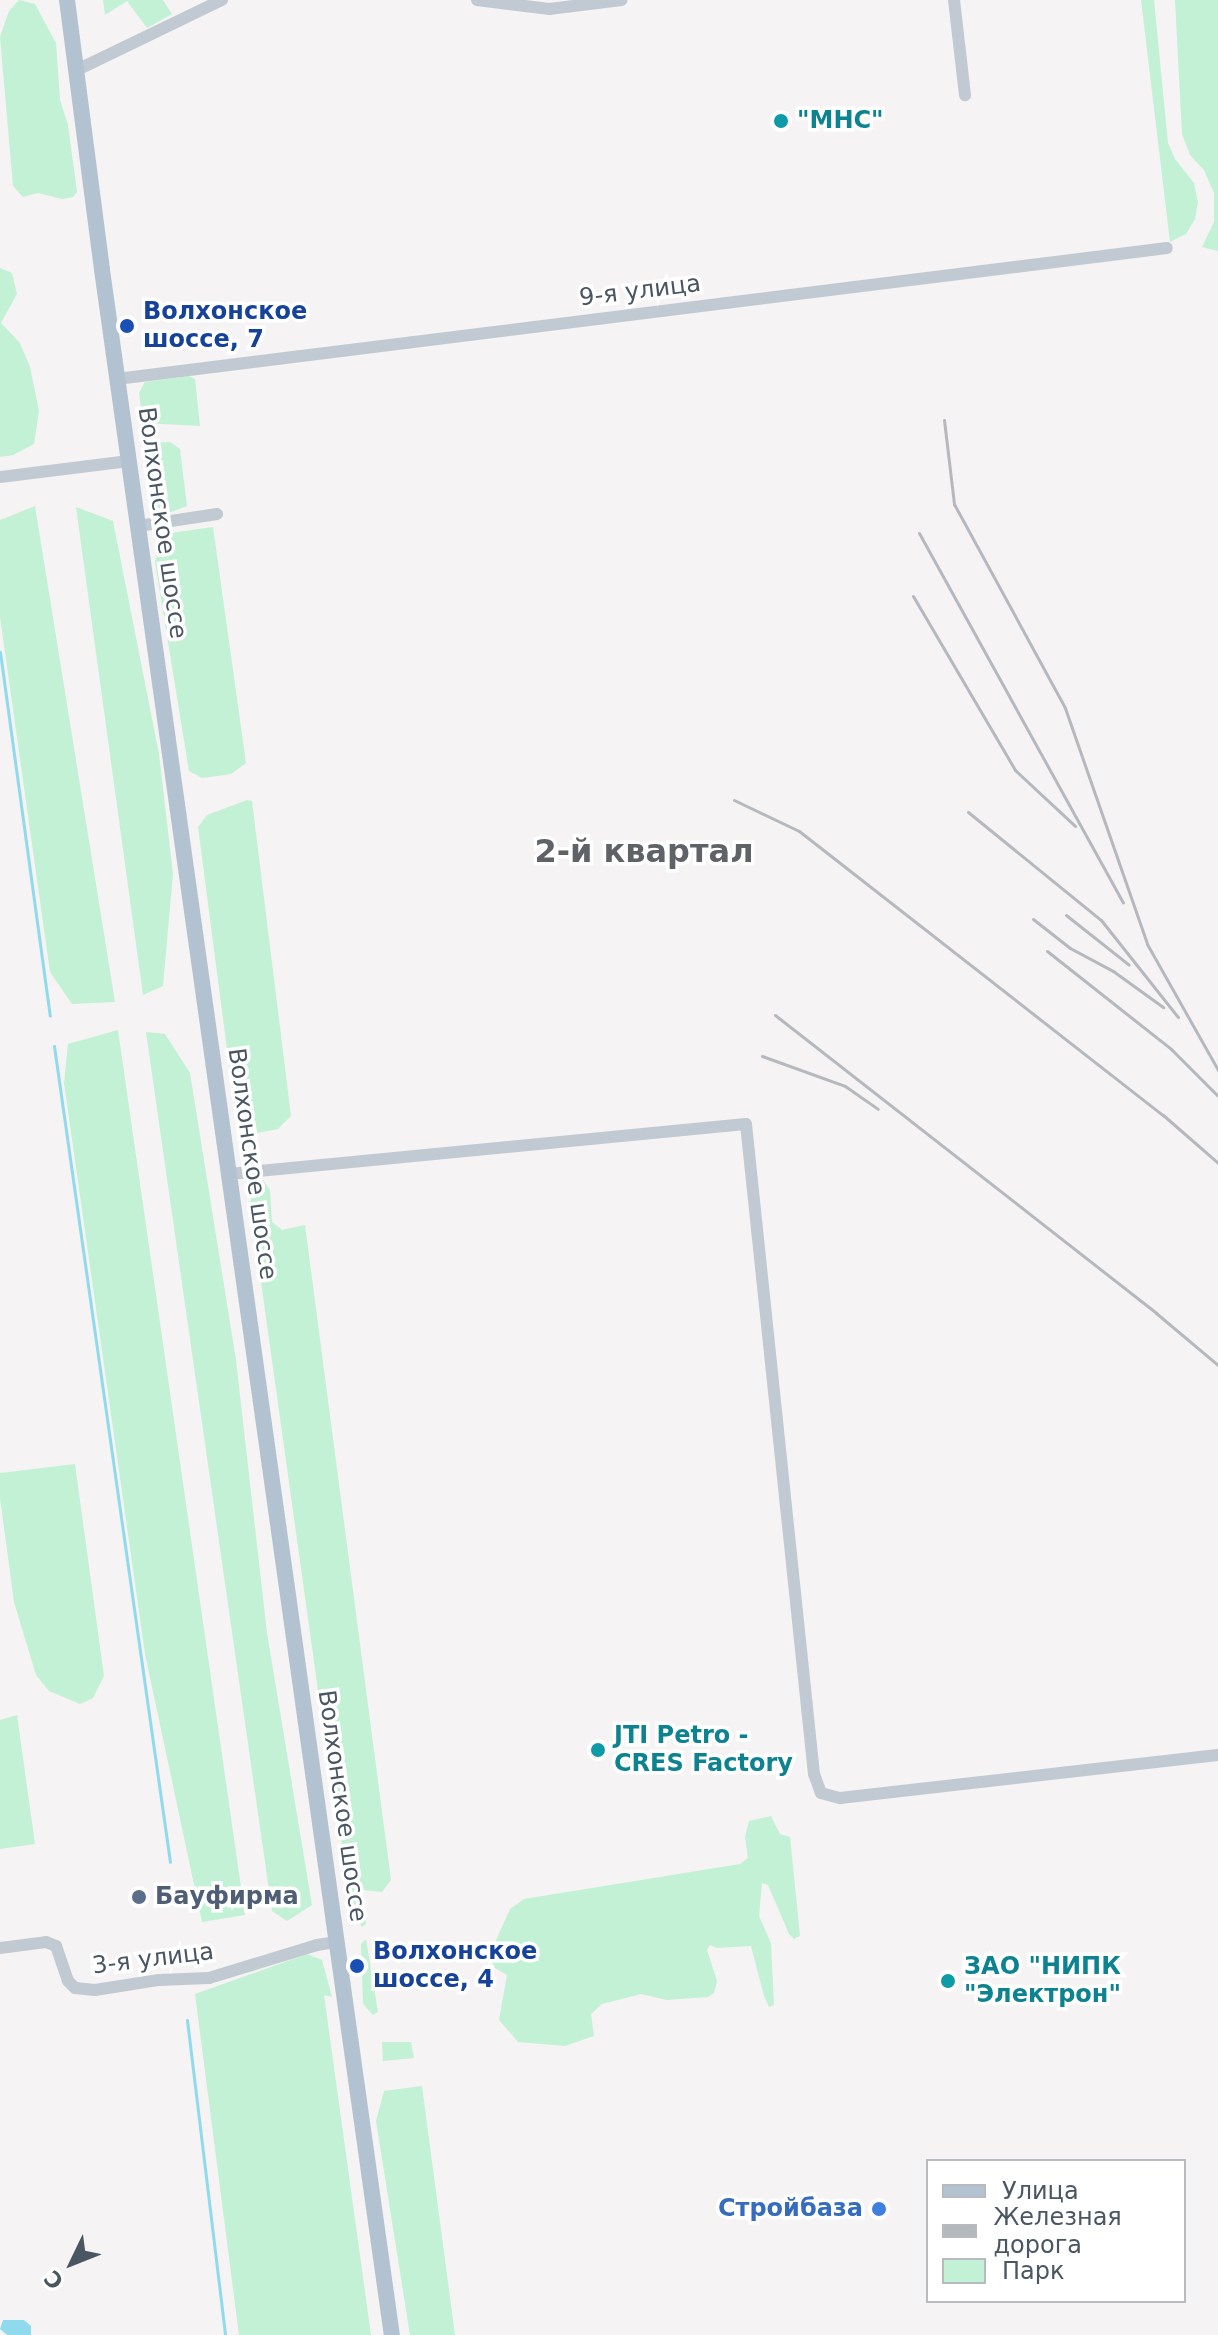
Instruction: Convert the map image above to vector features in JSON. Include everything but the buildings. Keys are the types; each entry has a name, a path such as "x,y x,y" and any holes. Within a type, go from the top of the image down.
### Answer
{"main road":[{"name":"Волхонское шоссе","path":"67,0 117,379 392,2335"}],"street":[{"path":"77,70 222,0"},
{"path":"477,0 549,9 621,0"},
{"path":"954,0 965,95"},
{"name":"9-я улица","path":"117,379 1167,248"},
{"path":"0,477 129,461"},
{"path":"138,526 217,514"},
{"path":"229,1174 746,1124 814,1774 821,1793 840,1798 1218,1755"},
{"name":"3-я улица","path":"0,1948 46,1942 56,1946 68,1981 75,1988 95,1990 159,1980 209,1978 317,1945 337,1942"}],"green space":[{"path":"19,0 35,4 56,43 60,100 68,125 77,192 73,197 62,199 38,193 23,197 13,186 0,37 9,11"},
{"path":"103,0 163,0 172,14 147,28 127,1 105,15"},
{"path":"1141,0 1154,0 1168,143 1175,159 1194,183 1198,202 1195,219 1186,234 1170,242"},
{"path":"1175,0 1218,0 1218,251 1202,247 1214,222 1214,193 1204,170 1190,155 1182,134"},
{"path":"0,268 12,273 17,294 1,323 20,343 30,367 39,411 34,444 13,455 0,457"},
{"path":"189,376 195,379 200,426 143,423 139,393 145,382"},
{"path":"170,442 180,449 187,506 163,515 155,509 144,447 150,443"},
{"path":"35,506 115,1002 72,1004 50,972 0,617 0,520"},
{"path":"76,507 113,521 159,754 173,874 163,986 143,995"},
{"path":"213,527 246,763 231,774 202,778 189,771 155,562 161,540 171,533"},
{"path":"247,800 252,801 291,1116 278,1129 257,1133 248,1129 234,1103 198,827 207,815"},
{"path":"118,1030 245,1915 202,1922 145,1654 64,1083 68,1044"},
{"path":"146,1032 165,1034 190,1073 236,1360 267,1633 312,1905 287,1921 272,1911"},
{"path":"263,1180 270,1190 272,1222 282,1230 305,1225 391,1880 382,1892 362,1890 366,1924 362,1927 354,1913 330,1776 250,1203 255,1186"},
{"path":"75,1464 104,1676 93,1698 80,1704 49,1691 36,1675 14,1602 0,1498 0,1473"},
{"path":"17,1715 35,1844 0,1849 0,1720"},
{"path":"771,1816 780,1834 790,1837 800,1936 794,1939 789,1934 768,1885 762,1883 759,1916 771,1943 774,2005 769,2007 764,1996 751,1946 717,1948 710,1945 707,1950 717,1981 714,1993 708,1997 667,2000 641,1994 602,2004 591,2014 594,2036 565,2046 518,2042 499,2020 507,1975 495,1968 489,1956 510,1909 524,1899 740,1864 748,1858 745,1837 749,1821"},
{"path":"366,1939 378,2012 373,2015 363,2004 361,1944"},
{"path":"307,1954 322,1960 332,1997 324,1995 371,2335 239,2335 195,1994"},
{"path":"382,2042 411,2042 414,2058 383,2061"},
{"path":"422,2086 455,2335 410,2335 376,2121 384,2091"}],"water":[{"path":"3,2320 24,2320 31,2326 31,2335 7,2335 0,2329"}],"waterway":[{"path":"0,652 50,1016"},
{"path":"54,1046 170,1862"},
{"path":"187,2020 225,2335"}],"railway":[{"path":"944,420 954,504 1065,708 1147,944 1218,1070"},
{"path":"919,533 1123,902"},
{"path":"913,596 1015,770 1075,826"},
{"path":"734,800 799,831 1163,1115 1218,1163"},
{"path":"968,812 1101,920 1178,1017"},
{"path":"1066,915 1129,965"},
{"path":"1033,919 1070,948 1113,971 1163,1007"},
{"path":"1047,951 1171,1049 1218,1096"},
{"path":"775,1015 1218,1365"},
{"path":"762,1056 845,1086 878,1109"}],"place":[{"name":"\"МНС\"","path":"781,121"},
{"name":"Волхонское шоссе, 7","path":"127,326"},
{"name":"JTI Petro - CRES Factory","path":"598,1750"},
{"name":"Бауфирма","path":"139,1897"},
{"name":"Волхонское шоссе, 4","path":"357,1966"},
{"name":"ЗАО \"НИПК \"Электрон\"","path":"948,1981"},
{"name":"Стройбаза","path":"879,2209"}],"district":[{"name":"2-й квартал","path":"644,851"}]}
